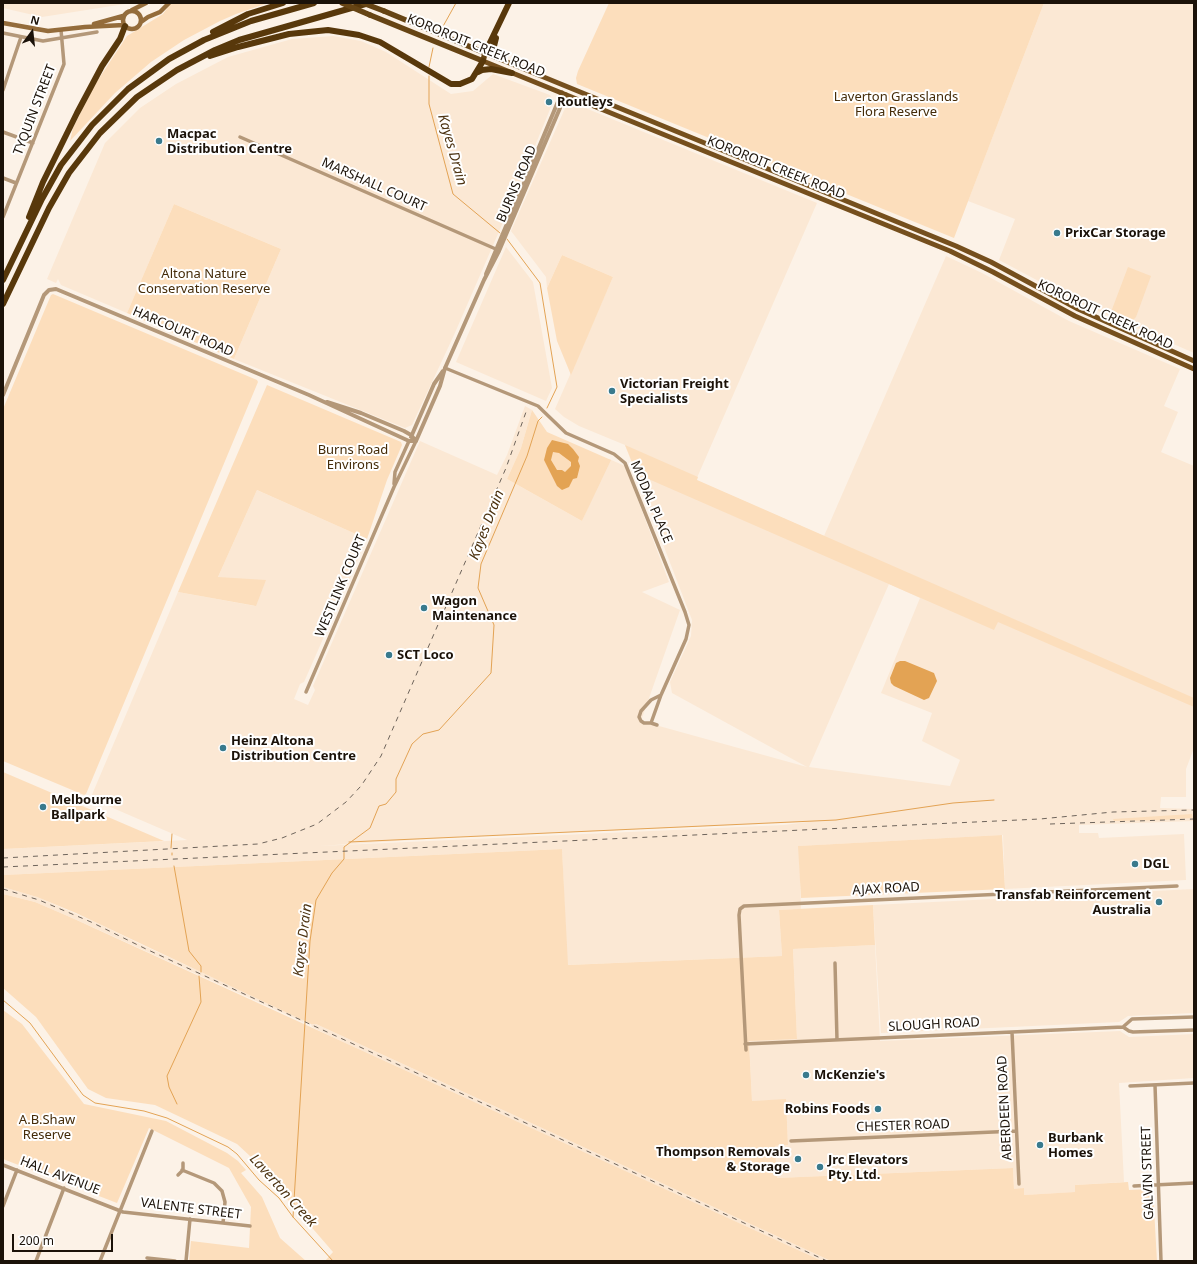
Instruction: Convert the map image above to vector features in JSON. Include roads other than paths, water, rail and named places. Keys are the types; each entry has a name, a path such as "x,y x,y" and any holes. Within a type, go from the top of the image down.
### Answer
{"highway":[{"path":"3,280 46,191 73,149 113,103 152,70 188,46 227,24 256,11 283,3"},
{"path":"152,70 186,49 220,32 251,21 314,3"},
{"name":"KOROROIT CREEK ROAD","path":"342,3 483,61"},
{"name":"KOROROIT CREEK ROAD","path":"364,3 486,53"},
{"path":"3,304 54,199 81,156 104,128 129,104 157,82 215,50 239,40 369,3"},
{"path":"177,70 238,47 298,32 319,30 342,31 372,39 451,84 465,83 472,79 478,72 509,3"},
{"path":"21,242 49,169 89,87 117,44 124,26"},
{"path":"496,57 493,50 498,26"},
{"path":"478,72 491,69 512,73"}],"main road":[{"path":"85,27 123,16 130,10 146,3"},
{"path":"3,23 38,31 85,27 124,26 133,29 148,17 160,12 169,3"},
{"path":"130,10 139,13 141,22"},
{"path":"123,16 124,26"},
{"name":"KOROROIT CREEK ROAD","path":"486,53 945,241 991,262 1078,309 1194,361"},
{"name":"KOROROIT CREEK ROAD","path":"483,61 671,136 942,248 988,269 1074,316 1194,369"},
{"path":"564,93 567,86"},
{"path":"671,136 674,130"},
{"path":"742,166 745,159"},
{"path":"942,248 945,241"},
{"path":"1129,340 1132,334"}],"street":[{"name":"TYQUIN STREET","path":"3,217 64,64 60,30"},
{"path":"3,33 43,41 97,32"},
{"path":"3,90 4,83 21,37"},
{"name":"BURNS ROAD","path":"528,180 552,113 564,93"},
{"name":"BURNS ROAD","path":"416,440 440,386 445,368 556,117 564,93"},
{"path":"552,113 556,117"},
{"path":"3,132 33,142"},
{"name":"MARSHALL COURT","path":"240,137 498,250"},
{"path":"3,178 16,183"},
{"name":"HARCOURT ROAD","path":"3,395 44,295 49,290 56,289 309,395 409,441"},
{"name":"BURNS ROAD","path":"409,441 434,384 445,368"},
{"name":"MODAL PLACE","path":"445,368 535,404 569,435 614,454 625,463 674,583 689,625 686,639 661,695 651,723"},
{"name":"HARCOURT ROAD","path":"309,395 361,413 411,435 416,440"},
{"path":"409,441 416,440"},
{"name":"WESTLINK COURT","path":"306,692 394,487 416,440"},
{"name":"WESTLINK COURT","path":"394,487 395,472 409,441"},
{"path":"657,726 651,723 644,723 639,717 641,711 650,700 661,695"},
{"name":"AJAX ROAD","path":"746,1050 739,915 740,908 744,906 1177,886"},
{"path":"834,964 837,1040"},
{"name":"SLOUGH ROAD","path":"745,1044 1123,1027 1132,1019 1194,1017"},
{"name":"SLOUGH ROAD","path":"1123,1027 1129,1032 1194,1030"},
{"name":"ABERDEEN ROAD","path":"1012,1032 1019,1184"},
{"path":"1130,1086 1194,1083"},
{"name":"GALVIN STREET","path":"1155,1085 1161,1261"},
{"path":"100,1261 152,1131"},
{"name":"CHESTER ROAD","path":"791,1141 1016,1131"},
{"path":"178,1175 182,1170 183,1163"},
{"name":"HALL AVENUE","path":"3,1165 120,1210"},
{"path":"3,1206 17,1170"},
{"path":"182,1170 214,1183 222,1191 225,1202 223,1223"},
{"path":"1134,1186 1194,1184"},
{"path":"36,1261 64,1188"},
{"name":"VALENTE STREET","path":"120,1210 250,1226"},
{"path":"186,1261 190,1219"},
{"path":"147,1258 175,1261"}],"waterway":[{"name":"Kayes Drain","path":"441,30 456,3"},
{"name":"Kayes Drain","path":"429,67 433,48"},
{"name":"Kayes Drain","path":"429,76 429,104 453,194 500,233"},
{"name":"Kayes Drain","path":"507,239 540,283 557,387 547,408"},
{"name":"Kayes Drain","path":"293,1217 310,941 316,900 332,873 344,859 344,847 370,828 379,806 386,804 396,792 396,779 412,744 423,734 439,730 491,673 494,625 478,588 481,564 527,456 538,421 542,417"},
{"path":"349,842 836,820 953,803 994,800"},
{"path":"171,848 172,834"},
{"path":"174,866 189,951 201,966 201,972"},
{"path":"177,1104 169,1087 167,1076 201,1002 199,976"},
{"name":"Laverton Creek","path":"3,1000 30,1023 83,1095 95,1103 144,1111 167,1118 228,1147 237,1154 259,1180 279,1198 293,1217 333,1261"}],"railway":[{"path":"3,858 258,844 282,838 317,824 346,802 361,786 381,756 506,468 526,412"},
{"path":"3,867 1040,819 1113,812 1194,810"},
{"path":"1050,824 1194,819"},
{"path":"3,889 39,900 91,922 146,949 827,1261"}],"place":[{"name":"Routleys","path":"549,102"},
{"name":"Macpac Distribution Centre","path":"159,141"},
{"name":"PrixCar Storage","path":"1057,233"},
{"name":"Victorian Freight Specialists","path":"612,391"},
{"name":"Wagon Maintenance","path":"424,608"},
{"name":"SCT Loco","path":"389,655"},
{"name":"Heinz Altona Distribution Centre","path":"223,748"},
{"name":"Melbourne Ballpark","path":"43,807"},
{"name":"DGL","path":"1135,864"},
{"name":"Transfab Reinforcement Australia","path":"1159,902"},
{"name":"McKenzie's","path":"806,1075"},
{"name":"Robins Foods","path":"878,1109"},
{"name":"Burbank Homes","path":"1040,1145"},
{"name":"Thompson Removals & Storage","path":"798,1159"},
{"name":"Jrc Elevators Pty. Ltd.","path":"820,1167"}],"park label":[{"name":"Laverton Grasslands Flora Reserve","path":"896,104"},
{"name":"Altona Nature Conservation Reserve","path":"204,282"},
{"name":"Burns Road Environs","path":"353,458"},
{"name":"A.B.Shaw Reserve","path":"47,1128"}]}
